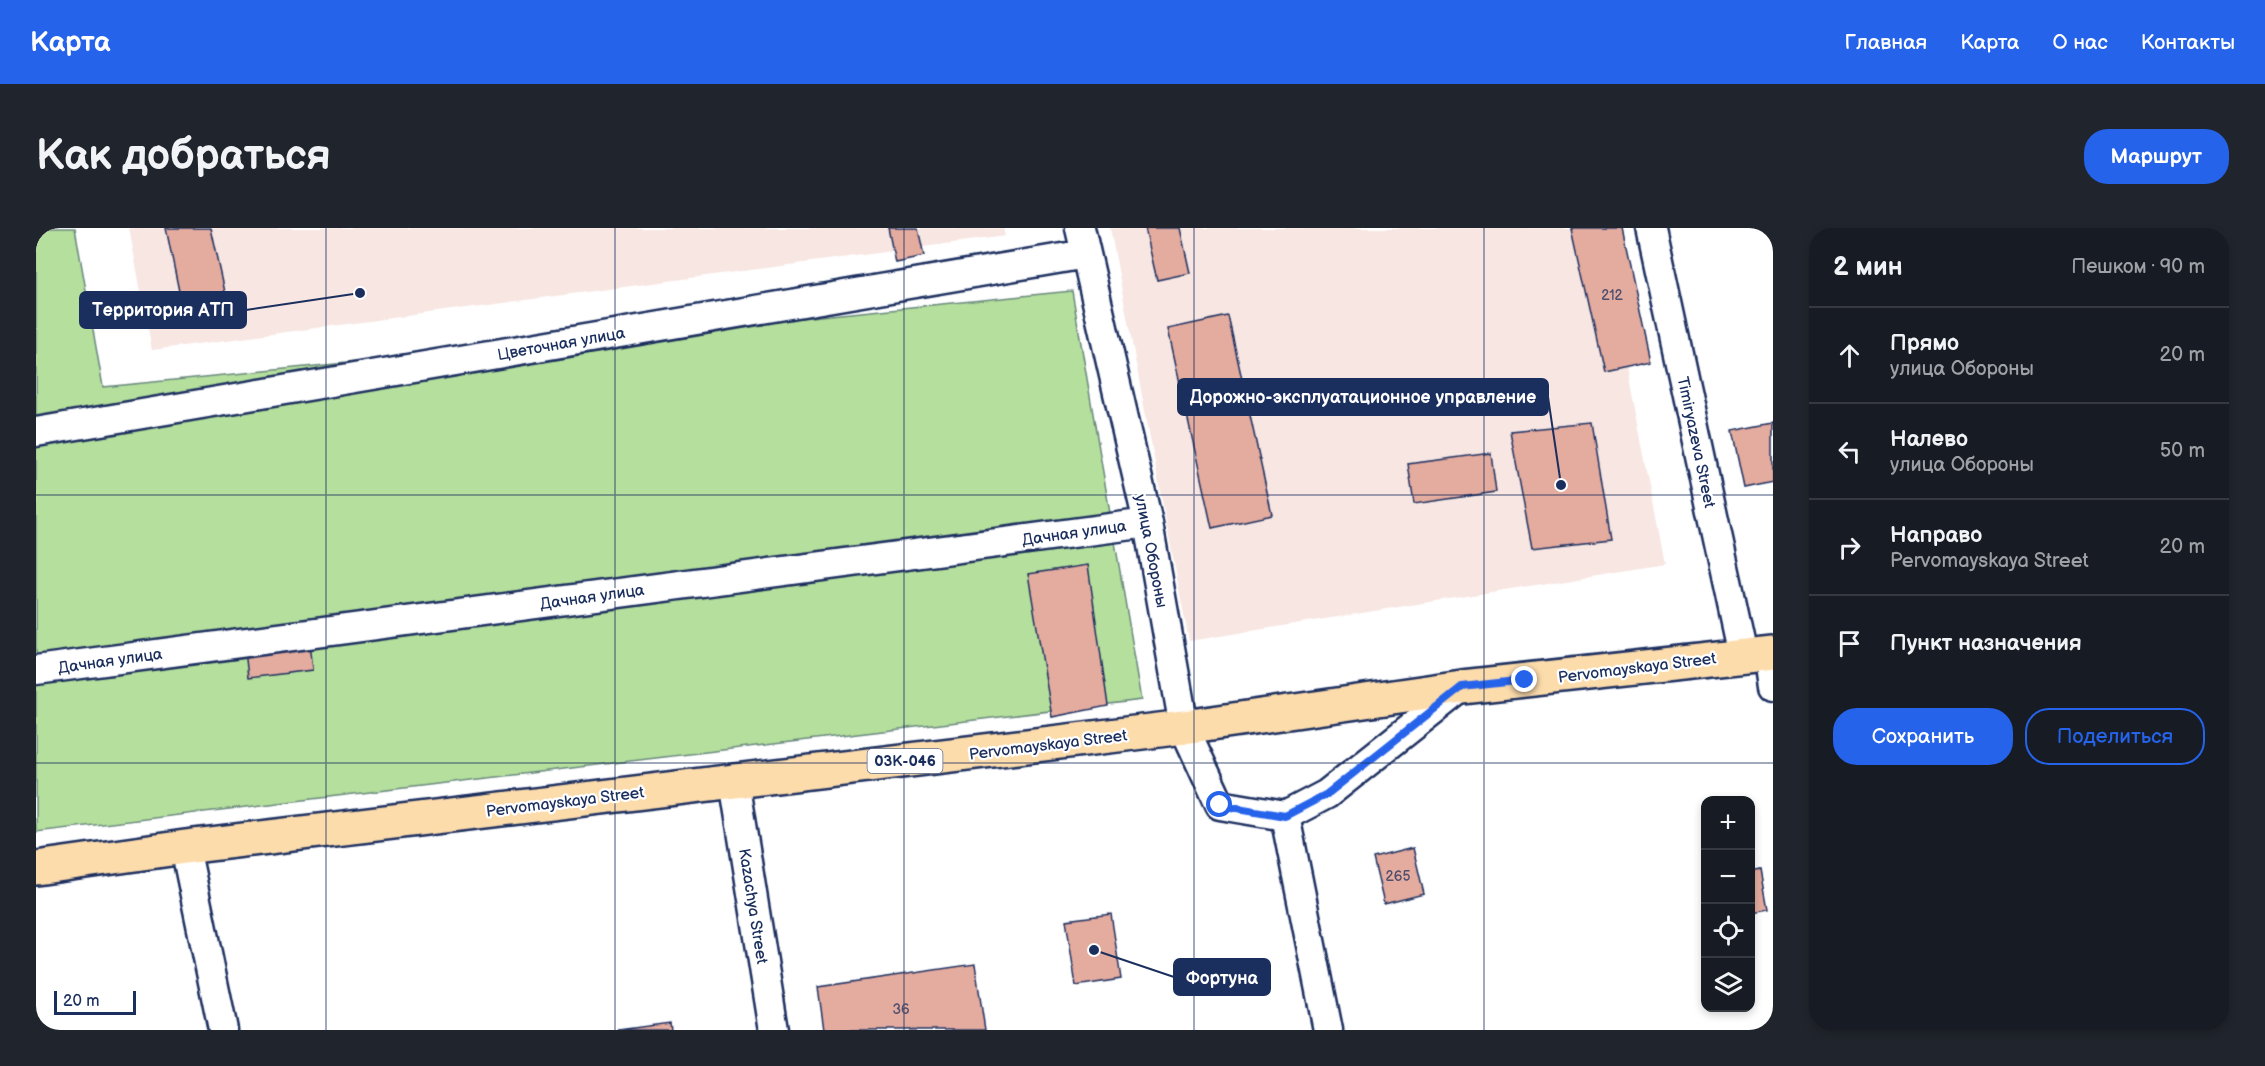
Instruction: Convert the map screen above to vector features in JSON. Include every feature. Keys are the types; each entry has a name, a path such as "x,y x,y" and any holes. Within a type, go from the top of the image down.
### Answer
{"main road":[{"name":"Pervomayskaya Street","path":"36,868 185,847 1184,727 1462,687 1761,654"}],"street":[{"name":"Timiryazeva Street","path":"1651,228 1761,654 1773,686"},
{"name":"Цветочная улица","path":"36,432 1083,241"},
{"name":"улица Обороны","path":"1083,241 1148,523 1184,727 1220,805 1285,816"},
{"name":"Дачная улица","path":"36,670 1148,523"},
{"path":"1328,1030 1285,816 1327,794 1462,687"},
{"name":"Kazachya Street","path":"735,781 774,1030"},
{"path":"185,847 223,1030"}],"shaded area":[{"path":"129,228 1003,228 1005,236 152,350"},
{"path":"1110,228 1600,228 1665,564 1189,641"}],"green space":[{"path":"36,228 75,228 103,387 1072,291 1142,700 36,832"}],"building":[{"path":"166,228 211,228 225,292 181,301"},
{"path":"888,228 918,228 924,256 895,262"},
{"path":"1145,228 1180,228 1190,273 1157,280"},
{"path":"1572,228 1622,228 1651,362 1604,372"},
{"path":"1228,316 1272,515 1212,528 1168,329"},
{"path":"1592,423 1611,539 1532,548 1510,431"},
{"path":"1773,423 1773,482 1744,488 1732,431"},
{"path":"1491,453 1496,492 1414,504 1408,464"},
{"path":"1088,565 1108,706 1052,717 1028,574"},
{"path":"310,643 313,670 248,678 245,650"},
{"path":"1413,848 1424,894 1384,904 1373,858"},
{"path":"1760,871 1767,910 1755,912 1755,904 1755,872"},
{"path":"1111,914 1121,979 1076,986 1066,920"},
{"path":"975,964 985,1030 824,1030 818,987"},
{"path":"670,1023 671,1030 618,1030"}],"place":[{"name":"Территория АТП","path":"360,293"},
{"name":"Дорожно-эксплуатационное управление","path":"1561,485"},
{"name":"Фортуна","path":"1094,950"}],"route":[{"path":"1220,805 1285,816 1327,794 1462,687 1525,680"}]}
